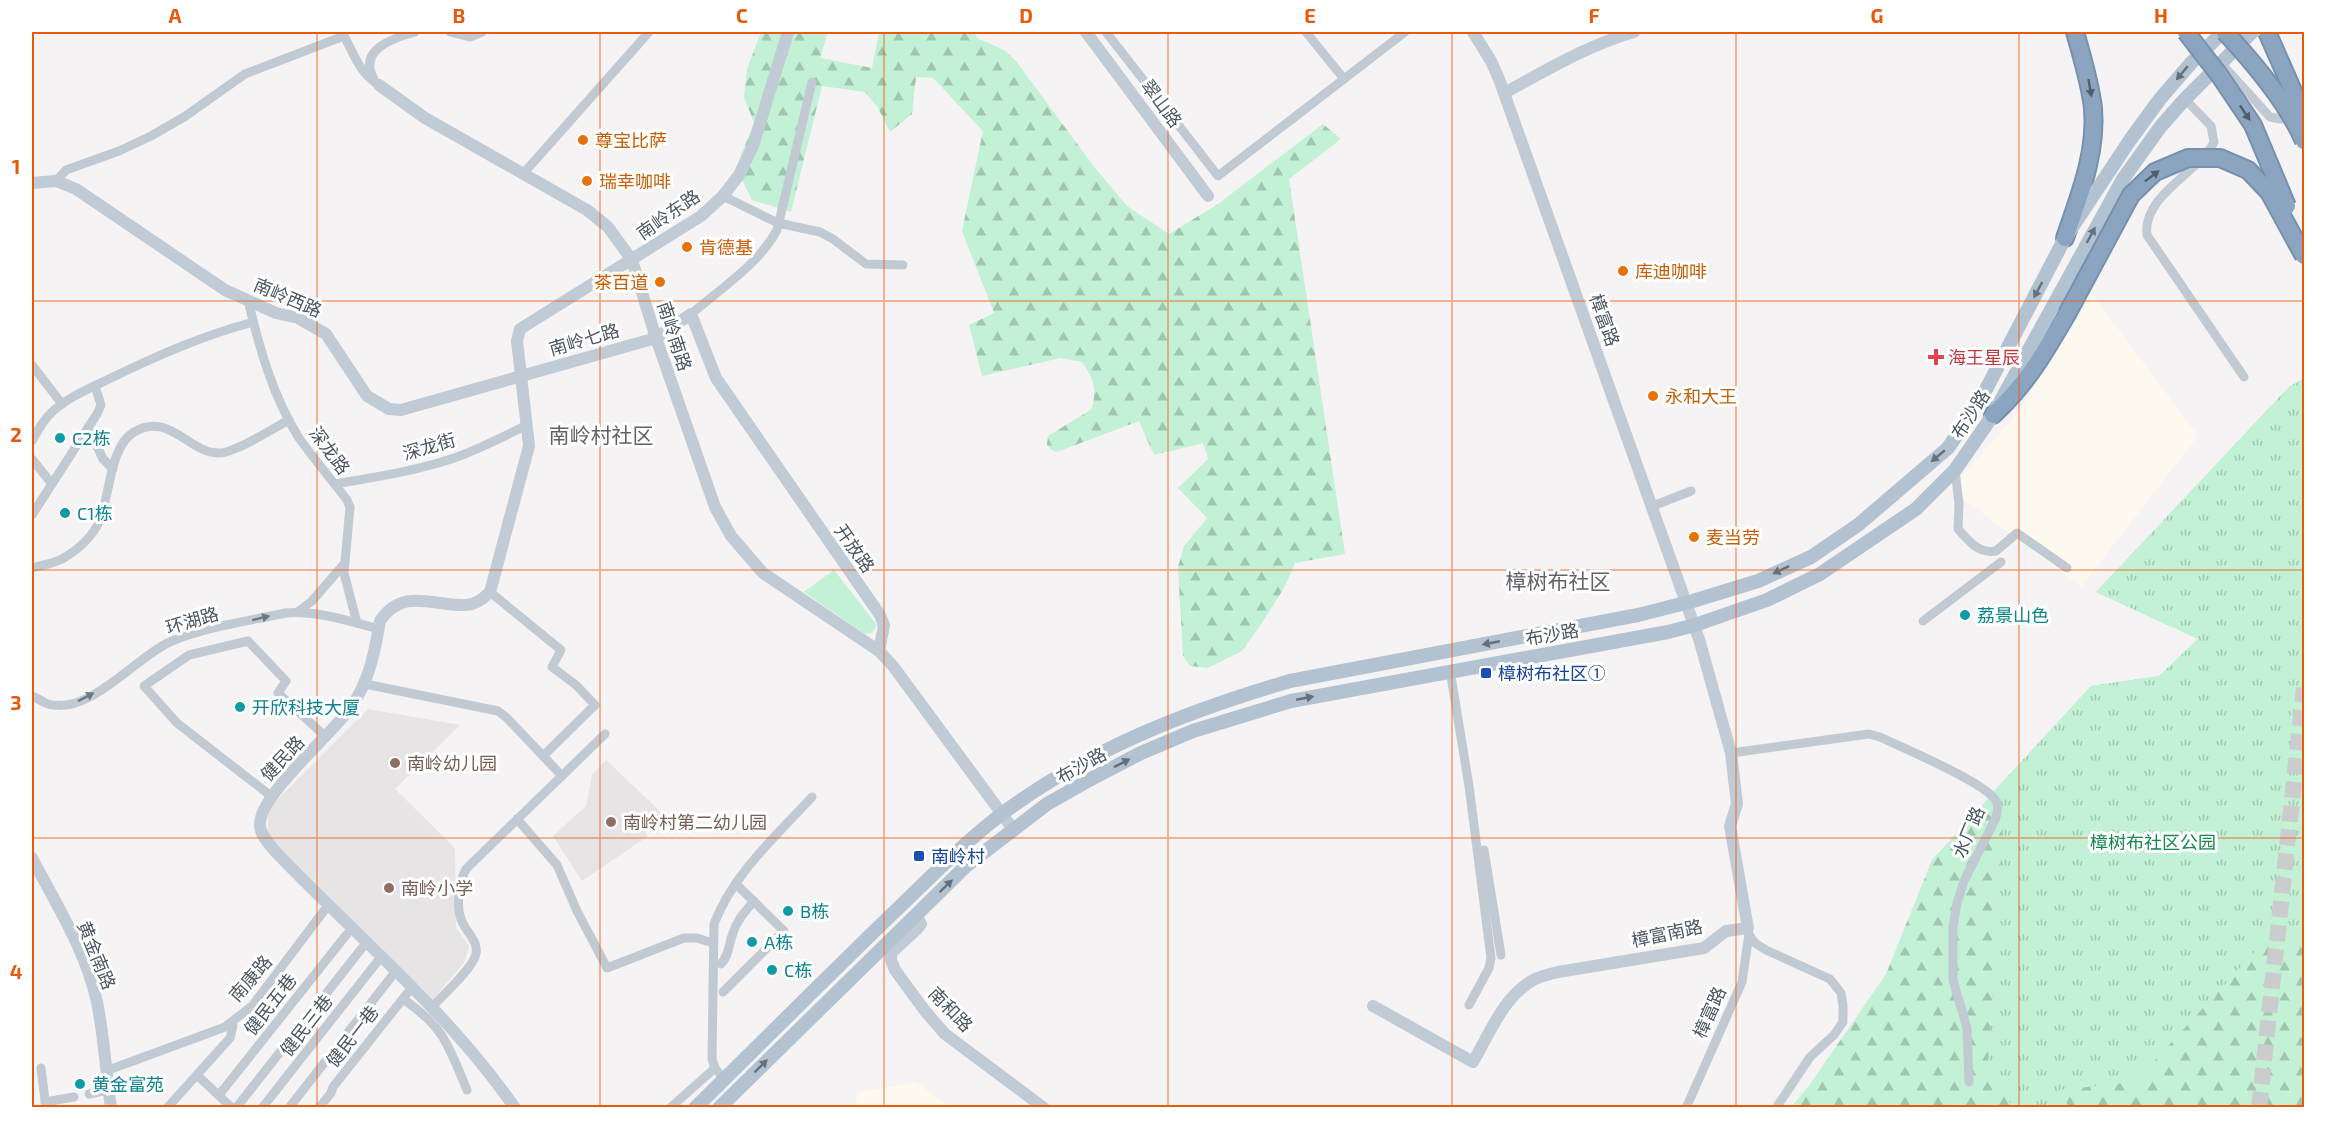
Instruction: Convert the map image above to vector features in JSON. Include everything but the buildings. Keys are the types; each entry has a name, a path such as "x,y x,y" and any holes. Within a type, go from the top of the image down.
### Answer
{"highway":[{"path":"2065,238 2083,185 2093,135 2093,109 2089,83 2075,32"},
{"path":"2186,32 2220,76 2253,125 2304,255"},
{"path":"2224,32 2245,54 2278,99 2304,141"},
{"path":"2267,32 2304,114"},
{"path":"1993,415 2015,394 2032,373 2067,314 2131,195 2155,172 2187,158 2220,158 2248,170 2269,192 2304,255"}],"main road":[{"name":"布沙路","path":"695,1107 719,1074 954,855 1002,814 1039,789 1133,736 1236,697 1290,681 1638,615 1687,603 1758,581 1811,557 1858,525 1948,448 1981,399 2065,238 2130,140 2160,99 2191,63 2224,32"},
{"name":"布沙路","path":"719,1107 966,866 1047,804 1141,753 1193,731 1292,700 1670,632 1695,625 1767,600 1820,574 1898,522 1916,509 1955,470 1993,415 2123,180 2161,126 2220,62 2252,32"},
{"path":"1758,581 1767,600"}],"street":[{"path":"379,85 369,67 371,55 379,47 396,37 415,32"},
{"path":"450,32 470,37 482,32"},
{"path":"522,175 649,32"},
{"name":"南岭东路","path":"521,376 517,341 523,326 701,216 723,196 739,175 753,146 788,32"},
{"name":"翠山路","path":"1086,32 1208,196"},
{"path":"1106,32 1218,176 1405,32"},
{"path":"1306,32 1344,79"},
{"name":"樟富路","path":"1473,32 1491,61 1504,93 1695,625"},
{"path":"1504,93 1580,52 1634,32"},
{"path":"32,183 56,181 66,170 118,151 167,126 245,74 344,36 368,79 379,85"},
{"path":"2220,62 2270,117 2280,120 2304,114"},
{"path":"656,338 691,314 769,245 778,223 812,82"},
{"name":"南岭南路","path":"379,85 425,118 587,210 608,227 632,260 656,338 716,507 731,536 763,573 879,651"},
{"path":"2185,99 2211,126 2214,142 2208,152 2159,201 2148,222 2147,235 2244,377"},
{"name":"南岭西路","path":"56,181 76,189 225,290 276,313 298,318 326,334 367,396 389,409 401,410 521,376"},
{"path":"723,196 778,223 820,232 833,238 866,264 903,265"},
{"name":"深龙路","path":"248,300 260,350 289,420 350,507 344,573 357,623"},
{"name":"开放路","path":"691,314 716,378 880,615 884,626 879,651"},
{"path":"32,441 48,416 62,404 94,386 175,347 253,322"},
{"name":"南岭七路","path":"521,376 656,338"},
{"path":"32,364 62,404"},
{"path":"521,376 529,446 490,592 561,650 552,667 576,685 596,705 543,756"},
{"path":"32,515 101,405 94,386"},
{"path":"32,568 63,558 90,536 99,521 113,469 123,443 135,431 155,426 166,428 191,440 202,449 223,453 289,420"},
{"name":"深龙街","path":"335,484 395,473 453,458 499,440 527,425"},
{"path":"88,427 103,459 113,469"},
{"path":"32,459 52,483"},
{"path":"1955,470 1959,504 1958,529 1974,546 1982,550 1996,551 2017,533 2067,568"},
{"path":"1653,506 1691,491"},
{"path":"1923,621 2001,562"},
{"path":"300,611 312,601 344,564"},
{"name":"健民路","path":"490,592 483,599 468,606 431,600 411,600 395,605 385,614 365,684 351,707 326,737 271,796 261,816 260,827 263,836 295,872 463,1039 515,1107"},
{"name":"环湖路","path":"32,696 48,704 63,706 82,701 156,649 174,640 285,613 300,611 379,629"},
{"path":"1695,625 1731,753 1737,804 1730,826 1749,932 1755,943 1830,979 1841,993 1843,1022 1834,1035 1810,1057 1776,1107"},
{"path":"271,796 177,723 144,686 189,655 248,641 286,681 278,693 326,737"},
{"path":"879,651 893,666 1013,829"},
{"path":"1452,670 1501,955"},
{"path":"1452,670 1491,958 1490,968 1469,1005"},
{"path":"365,684 498,711 562,776"},
{"path":"432,1007 469,967 476,956 473,938 459,913 461,879 466,869 605,734"},
{"name":"水厂路","path":"1731,753 1869,734 1950,771 1980,788 1996,801 1998,809 1995,820 1964,881 1953,927 1953,980 1967,1028 1970,1082"},
{"path":"670,1107 719,1074 712,1059 712,943 714,924 722,905 747,869 812,797"},
{"path":"517,819 557,865 577,911 607,968 684,938 697,938 712,943"},
{"name":"黄金南路","path":"32,858 87,968 97,1002 111,1107"},
{"path":"723,992 735,985 772,947 784,931 736,884"},
{"path":"721,964 727,957 733,932 741,916 754,901"},
{"name":"南康路","path":"106,1071 225,1027 232,1022 252,1006 329,904"},
{"name":"南和路","path":"916,915 920,919 918,928 891,953 895,970 945,1034 1044,1107"},
{"name":"樟富南路","path":"1373,1006 1473,1062 1514,995 1536,978 1558,972 1704,948 1726,931 1749,932"},
{"path":"733,932 741,940"},
{"name":"樟富路","path":"1686,1107 1742,982 1749,932"},
{"name":"健民五巷","path":"219,1095 347,934"},
{"path":"197,1075 234,1107 362,948"},
{"name":"健民三巷","path":"262,1107 376,962"},
{"path":"289,1107 392,976"},
{"name":"健民一巷","path":"320,1107 412,986"},
{"path":"403,999 425,1014 437,1026 444,1036 467,1090"},
{"path":"167,1107 231,1038 232,1022"},
{"path":"41,1068 46,1105 74,1097"},
{"path":"451,1077 461,1077"},
{"path":"89,1094 108,1090"}],"shaded area":[{"path":"2093,295 2198,436 2081,587 1950,489 2017,414"},
{"name":"南岭小学","path":"368,709 460,725 395,789 455,848 456,928 469,946 464,963 433,999 272,839 268,831 268,817 273,804"},
{"name":"南岭村第二幼儿园","path":"606,760 662,813 644,830 648,836 582,881 553,836 586,806 592,775"},
{"path":"916,1082 949,1107 854,1107 859,1092"}],"green space":[{"path":"761,32 828,32 820,58 872,68 879,32 975,32 977,38 1004,50 1016,61 1095,168 1127,206 1169,234 1218,204 1323,124 1341,139 1289,179 1345,554 1295,563 1285,586 1242,651 1208,668 1190,666 1183,656 1178,567 1184,546 1207,518 1178,488 1208,459 1203,443 1154,455 1139,421 1057,452 1047,445 1048,436 1092,409 1093,384 1082,362 1060,358 982,376 969,325 994,313 962,231 983,131 933,78 916,77 912,114 890,132 878,108 865,92 822,86 791,212 752,200 736,168 754,122 744,98 747,69"},
{"name":"樟树布社区公园","path":"2304,379 2304,1107 1790,1108 1808,1087 1886,974 1932,860 2091,686 2159,676 2198,639 2096,592 2290,386"},
{"name":"樟树布社区公园","path":"2304,379 2304,940 2260,946 2135,1082 2059,1090 2069,1107 2015,1108 1987,1077 2004,810 1994,791 2091,686 2159,676 2198,639 2096,592 2290,386"},
{"path":"834,570 877,625 872,633 865,634 804,592"}],"tunnel":[{"path":"2259,1108 2304,688"}],"place":[{"name":"尊宝比萨","path":"583,140"},
{"name":"瑞幸咖啡","path":"587,181"},
{"name":"肯德基","path":"687,247"},
{"name":"库迪咖啡","path":"1623,271"},
{"name":"茶百道","path":"660,282"},
{"name":"海王星辰","path":"1936,357"},
{"name":"永和大王","path":"1653,396"},
{"name":"C2栋","path":"60,438"},
{"name":"C1栋","path":"65,513"},
{"name":"麦当劳","path":"1694,537"},
{"name":"荔景山色","path":"1965,615"},
{"name":"樟树布社区①","path":"1486,673"},
{"name":"开欣科技大厦","path":"240,707"},
{"name":"南岭幼儿园","path":"395,763"},
{"name":"南岭村第二幼儿园","path":"611,822"},
{"name":"南岭村","path":"919,856"},
{"name":"南岭小学","path":"389,888"},
{"name":"B栋","path":"788,911"},
{"name":"A栋","path":"752,942"},
{"name":"C栋","path":"772,970"},
{"name":"黄金富苑","path":"80,1084"}],"district":[{"name":"南岭村社区","path":"601,434"},
{"name":"樟树布社区","path":"1558,580"}]}
